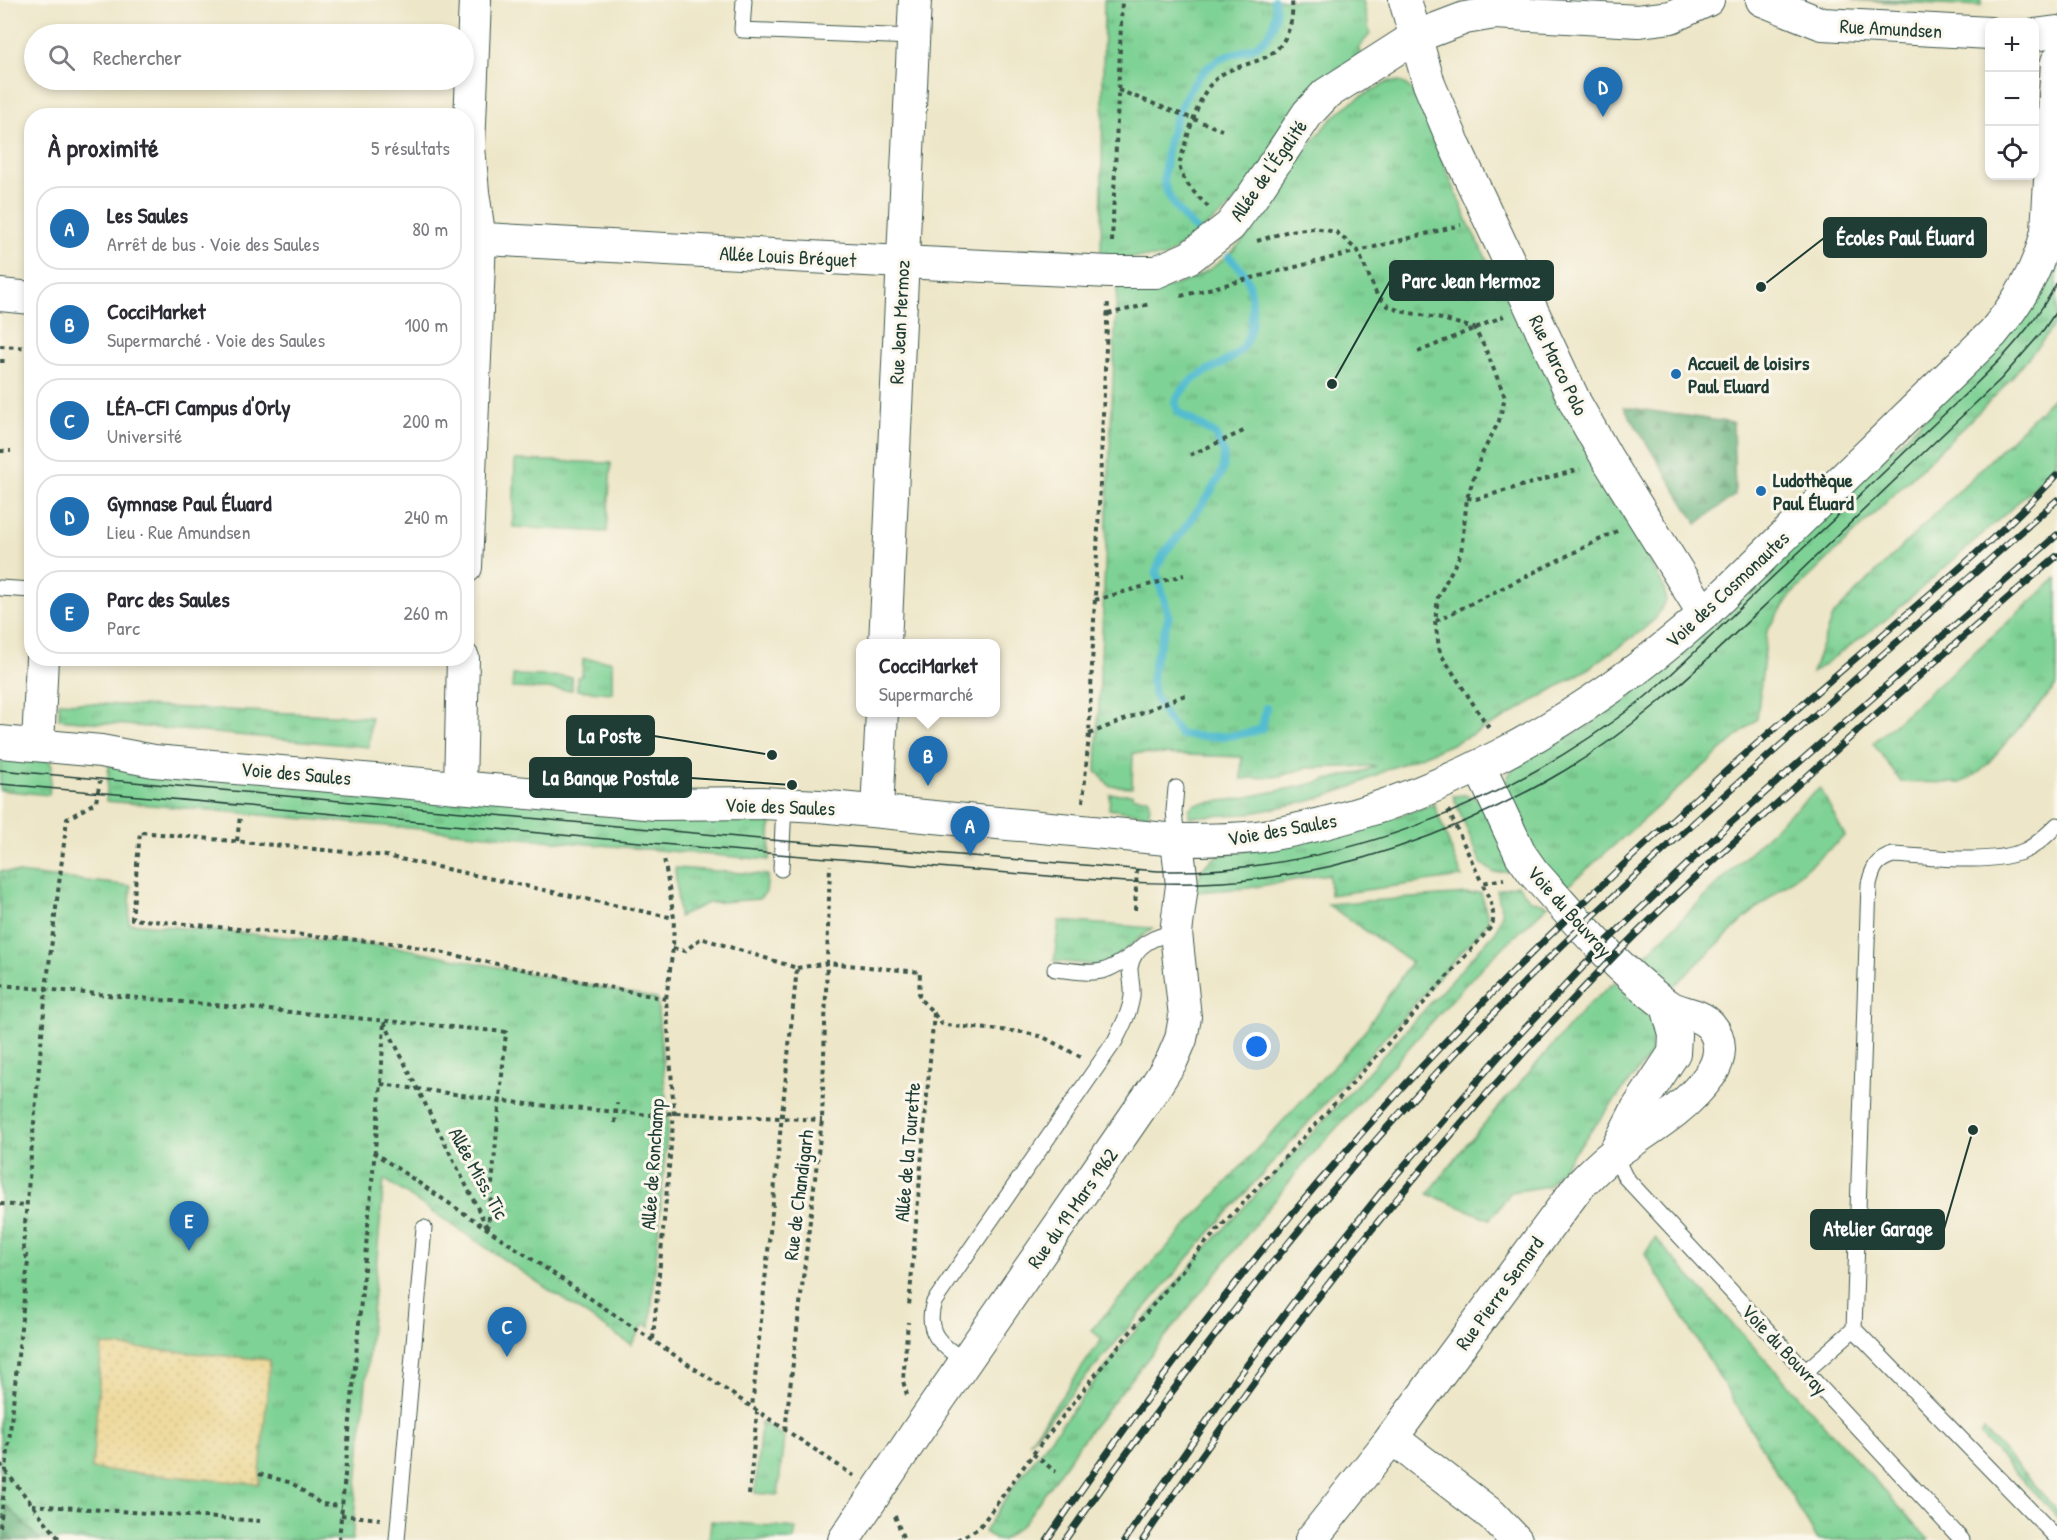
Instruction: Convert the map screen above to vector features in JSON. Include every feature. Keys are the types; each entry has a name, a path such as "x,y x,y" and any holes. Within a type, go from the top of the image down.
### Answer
{"street":[{"path":"474,24 475,0"},
{"name":"Rue Jean Mermoz","path":"885,639 915,0"},
{"name":"Rue Marco Polo","path":"1405,0 1434,94 1455,146 1576,404 1704,614"},
{"path":"1415,37 1480,14 1506,13 1638,21 1671,17 1708,0"},
{"name":"Rue Amundsen","path":"1762,0 1822,24 1985,33"},
{"path":"2039,34 2057,32"},
{"name":"Allée de l'Égalité","path":"1110,272 1156,272 1190,257 1230,226 1308,113 1326,94 1415,37"},
{"name":"Voie des Cosmonautes","path":"1479,766 1608,691 1665,648 1704,614 1993,333 2013,308 2033,275 2043,252 2047,231 2057,62"},
{"path":"471,90 471,108"},
{"name":"Allée Louis Bréguet","path":"474,239 1110,272"},
{"path":"0,295 24,297"},
{"path":"38,745 42,666"},
{"path":"460,787 463,666"},
{"path":"877,811 882,717"},
{"name":"Voie des Saules","path":"0,742 101,751 154,761 656,804 784,804 1177,840 1225,840 1263,836 1324,823 1367,812 1479,766"},
{"name":"Voie du Bouvray","path":"1479,766 1521,855 1533,872 1623,968 1668,1006 1696,1016 1710,1025 1719,1044 1716,1067 1703,1084 1680,1107 1614,1154"},
{"name":"Rue du 19 Mars 1962","path":"844,1540 1172,1060 1181,1039 1185,1017 1176,933 1182,885 1177,840"},
{"path":"1614,1154 1637,1109 1674,1053 1675,1035 1668,1006"},
{"name":"Rue Pierre Semard","path":"1311,1540 1392,1438 1578,1187 1614,1154"},
{"path":"1392,1438 1492,1515 1516,1540"}],"lane":[{"path":"744,0 742,30 913,37"},
{"path":"0,588 24,590"},
{"path":"1176,788 1174,811 1177,840"},
{"path":"781,870 784,804"},
{"path":"2057,825 2025,850 1995,859 1893,855 1882,858 1874,866 1869,884 1854,1329 2057,1538"},
{"path":"1055,969 1101,973 1119,965 1155,937 1176,933"},
{"path":"965,1362 944,1347 934,1332 930,1316 934,1302 1115,1041 1129,1010 1132,996 1130,969 1136,952"},
{"name":"Voie du Bouvray","path":"1614,1154 1625,1178 1962,1540"},
{"path":"397,1540 424,1228"},
{"path":"1806,1372 1854,1329"}],"path":[{"path":"1083,806 1089,734 1122,0"},
{"path":"1292,0 1293,15 1289,29 1276,51 1268,58 1220,75 1209,86 1192,119 1179,165 1182,176 1210,209 1230,226 1255,242 1289,231 1314,228 1336,232 1358,251 1377,295 1388,306 1400,311 1474,328 1485,348 1505,397 1498,421 1481,456 1467,498 1461,553 1438,597 1435,622 1440,653 1490,730"},
{"path":"1118,90 1222,130"},
{"path":"1232,283 1488,219"},
{"path":"1418,352 1529,304"},
{"path":"0,346 24,348"},
{"path":"0,361 9,361"},
{"path":"1190,454 1246,430"},
{"path":"0,451 11,451"},
{"path":"1467,498 1476,499 1583,468"},
{"path":"1435,622 1620,530"},
{"path":"1095,600 1184,575"},
{"path":"1089,734 1185,695"},
{"path":"0,1527 28,1261 23,1246 46,989 67,819 96,802 100,778"},
{"path":"957,1540 979,1528 1033,1454 1111,1355 1200,1249 1327,1112 1492,926 1495,916 1493,909 1446,806"},
{"path":"237,841 240,816"},
{"path":"666,999 401,944 132,919 140,832 386,856 674,918"},
{"name":"Allée de Ronchamp","path":"653,1340 674,1113 666,999 673,948 674,918 664,858"},
{"path":"1135,910 1138,862"},
{"name":"Rue de Chandigarh","path":"784,1430 822,1120 830,865"},
{"path":"1482,883 1510,877"},
{"path":"673,948 685,951 702,938 797,968 828,963 920,972 919,998 942,1024 1023,1032 1043,1037 1097,1066"},
{"path":"752,1407 797,968"},
{"path":"0,985 506,1032 488,1228 374,1152"},
{"name":"Allée de la Tourette","path":"909,1310 934,1013"},
{"path":"339,1540 381,1084 384,1021"},
{"name":"Allée Miss. Tic","path":"384,1021 488,1228 858,1479"},
{"path":"381,1084 499,1100 651,1115 674,1113 822,1120"},
{"path":"615,1123 617,1102"},
{"path":"0,1204 26,1206"},
{"path":"908,1322 903,1381 918,1430"},
{"path":"749,1495 757,1411"},
{"path":"1033,1454 1056,1472"},
{"path":"0,1464 60,1540"},
{"path":"260,1474 292,1483 321,1504 342,1506"},
{"path":"32,1505 260,1521"},
{"path":"341,1515 398,1521"}],"green space":[{"path":"1104,0 1363,0 1370,34 1358,48 1363,57 1226,211 1165,257 1101,258"},
{"path":"1852,0 1981,0 1981,6"},
{"path":"1390,81 1405,84 1416,96 1470,227 1590,457 1664,587 1666,601 1655,619 1640,632 1586,670 1501,720 1450,745 1386,770 1352,787 1310,801 1246,814 1189,817 1189,809 1195,804 1237,799 1302,786 1376,766 1306,768 1281,776 1241,779 1242,757 1133,753 1132,787 1110,786 1096,771 1117,288 1154,289 1176,285 1204,272 1228,255 1266,211 1316,137 1336,115 1355,100"},
{"path":"2057,232 2057,321 2043,340 2001,390 1791,595 1767,630 1757,719 1561,892 1537,864 1508,797 1506,782 1509,774 1520,762 1589,725 1646,683 1701,634 1997,348"},
{"path":"2057,394 2057,464 2013,507 1884,621 1812,673 1832,617"},
{"path":"1624,407 1733,423 1735,495 1697,524"},
{"path":"515,460 611,463 607,532 513,527"},
{"path":"2057,578 2057,685 1981,771 1961,783 1901,782 1873,743"},
{"path":"583,659 612,661 612,693 577,690 577,677 582,676"},
{"path":"513,675 572,677 572,690 512,688"},
{"path":"59,702 371,717 369,747 59,719"},
{"path":"0,755 48,760 52,765 49,795 0,790"},
{"path":"109,765 771,819 769,860 106,801"},
{"path":"1820,788 1845,836 1743,920 1668,992 1636,964 1785,818"},
{"path":"1110,794 1132,794 1133,797 1148,798 1149,815 1109,809"},
{"path":"1465,795 1486,804 1520,870 1494,873 1481,863 1453,796"},
{"path":"1434,804 1462,877 1330,895 1329,874 1248,888 1196,892 1202,869 1221,855 1380,822"},
{"path":"675,868 768,875 766,892 759,899 707,903 679,917"},
{"path":"0,871 131,886 129,923 397,947 657,999 668,1122 650,1327 644,1324 631,1345 384,1179 352,1540 0,1540"},
{"path":"1518,885 1530,900 1548,905 1476,973 1302,1166 1084,1438 1023,1524 1002,1540 997,1540 984,1532 1016,1483 1119,1350 1209,1245 1496,931 1502,913 1497,890"},
{"path":"1481,893 1489,921 1220,1221 1029,1443 1102,1339 1091,1330 1362,1035 1411,962 1327,904"},
{"path":"1059,921 1153,928 1110,961 1095,965 1054,961"},
{"path":"1615,982 1650,1015 1653,1033 1650,1055 1548,1186 1511,1192 1490,1219 1428,1194 1465,1146 1586,1007"},
{"path":"1655,1238 1929,1540 1818,1540 1645,1254"},
{"path":"761,1422 784,1437 778,1495 755,1493"},
{"path":"1984,1430 2057,1510 2057,1517 1980,1435"},
{"path":"7,1506 40,1540 4,1540"},
{"path":"711,1521 796,1528 794,1540 709,1540"}],"sand":[{"path":"102,1345 270,1360 259,1484 92,1469"}],"waterway":[{"path":"1197,231 1174,205 1164,184 1169,139 1187,95 1204,71 1215,62 1254,47 1265,39 1274,20 1276,10 1274,0"},
{"path":"1229,257 1244,273 1249,283 1252,305 1251,328 1245,344 1236,355 1198,376 1175,402 1179,413 1215,434 1224,453 1223,470 1183,531 1164,553 1156,571 1169,616 1154,663 1152,680 1154,694 1166,717 1181,735 1222,736 1262,729 1266,708"}],"tram line":[{"path":"0,770 783,841 1158,871 1224,869 1288,860 1353,846 1415,826 1476,801 1535,771 1591,737 1644,698 1982,378 2036,317 2057,282"},
{"path":"0,784 1122,882 1236,881 1337,865 1443,831 1510,800 1576,764 1638,719 1724,644 2001,379 2042,332 2057,310"}],"railway":[{"path":"1047,1540 1167,1372 1296,1209 1364,1131 1505,979 1650,840 2013,520 2057,475"},
{"path":"1065,1540 1165,1400 1271,1264 1382,1133 1440,1069 1537,970 1651,861 2057,500"},
{"path":"1125,1540 1227,1392 1301,1292 1383,1190 1500,1055 1609,939 1727,826 2057,535"},
{"path":"1143,1540 1263,1370 1359,1245 1460,1125 1565,1008 1641,929 1710,864 1929,667 2057,556"}],"place":[{"name":"Gymnase Paul Éluard","path":"1603,117"},
{"name":"Écoles Paul Éluard","path":"1761,287"},
{"name":"Accueil de loisirs Paul Eluard","path":"1676,374"},
{"name":"Parc Jean Mermoz","path":"1332,384"},
{"name":"Ludothèque Paul Éluard","path":"1761,491"},
{"name":"La Poste","path":"772,755"},
{"name":"La Banque Postale","path":"792,785"},
{"name":"CocciMarket","path":"928,786"},
{"name":"Les Saules","path":"970,856"},
{"name":"Atelier Garage","path":"1973,1130"},
{"name":"Parc des Saules","path":"189,1251"},
{"name":"LÉA-CFI Campus d'Orly","path":"507,1357"}]}
